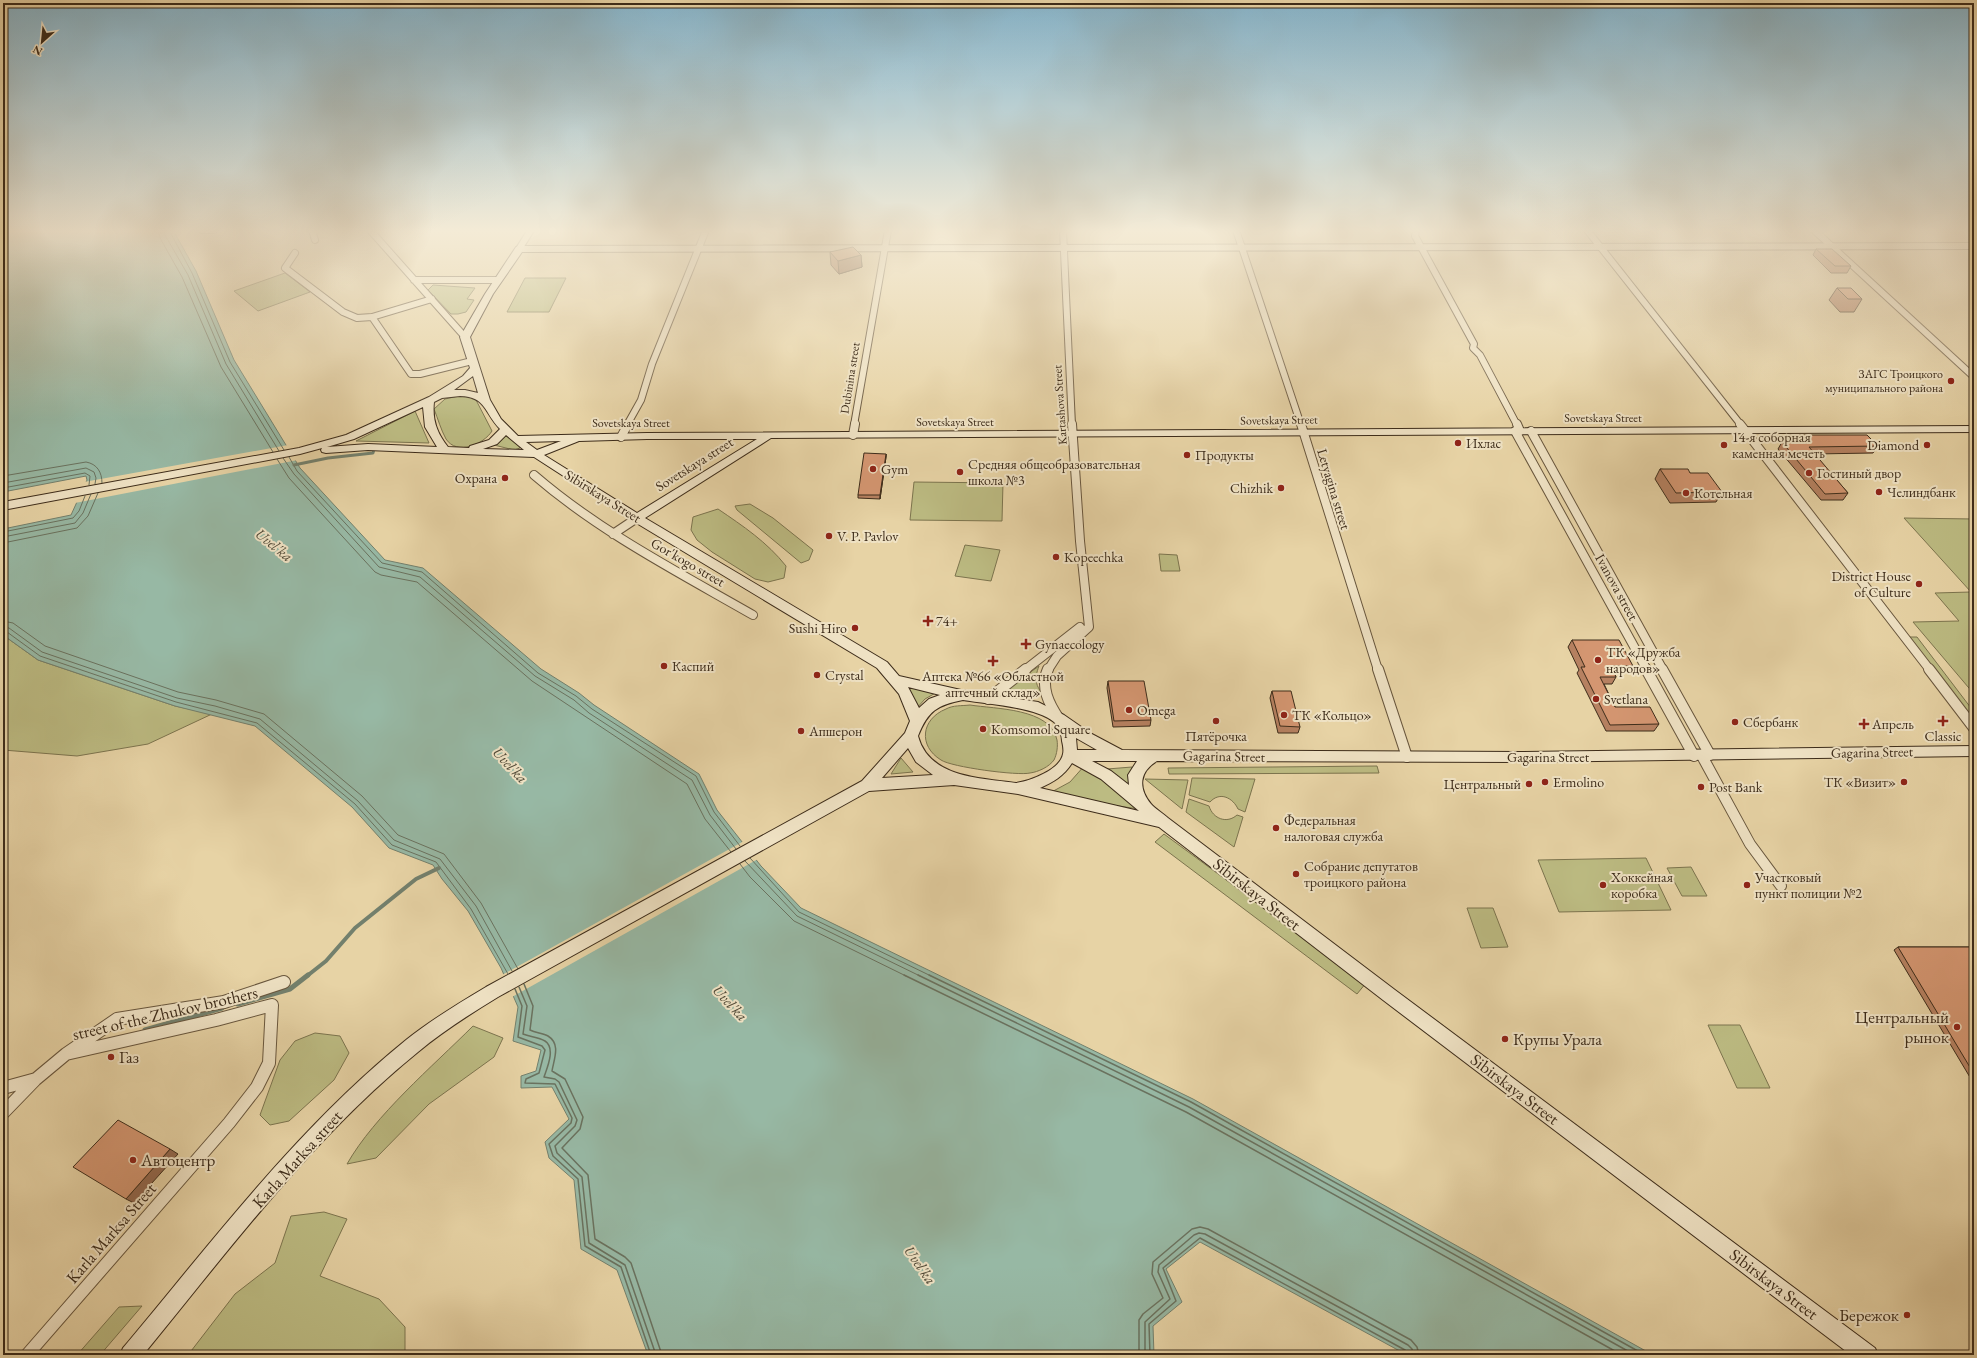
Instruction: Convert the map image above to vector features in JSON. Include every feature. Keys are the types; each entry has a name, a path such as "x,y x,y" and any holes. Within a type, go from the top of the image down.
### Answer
{"street":[{"path":"318,293 343,312 357,318 372,317 432,299"},
{"path":"427,293 465,337 472,321 489,293"},
{"path":"621,437 641,400 652,364 680,293"},
{"name":"Dubinina street","path":"853,435 877,293"},
{"name":"Kartashova Street","path":"1066,293 1080,541 1088,624"},
{"name":"Letyagina street","path":"1257,293 1303,432 1353,593 1407,757"},
{"name":"Ivanova street","path":"1446,293 1471,338 1474,348 1522,431 1750,844 1781,886"},
{"path":"1636,293 1790,487 1974,728"},
{"path":"1885,293 1974,377"},
{"path":"372,317 411,374 420,374 473,365"},
{"name":"Sibirskaya Street","path":"465,337 485,400 505,430 515,439 637,518 882,665 897,680 911,701 917,721"},
{"path":"444,449 435,438 427,414 431,400 466,378 473,365"},
{"path":"3,506 300,451 361,433 431,400 445,395 463,392 477,395 485,400"},
{"name":"Sovetskaya Street","path":"515,439 853,435 1974,429"},
{"path":"460,450 486,445 500,436 505,430"},
{"name":"Ivanova street","path":"1522,431 1702,756"},
{"name":"Sovetskaya street","path":"637,518 768,436"},
{"name":"Sovetskaya Street","path":"536,454 584,437"},
{"path":"300,451 368,447 536,454"},
{"name":"Gor'kogo street","path":"534,475 562,500 613,534 753,615"},
{"path":"613,534 637,518"},
{"path":"988,699 1088,624"},
{"path":"867,785 954,779 1016,789 1028,787 1052,776 1063,766 1070,755 1069,736 1058,719 1046,694 1044,676 1049,663 1088,624"},
{"path":"897,680 964,695 1033,706 1058,719"},
{"path":"867,785 911,736 917,721 923,712 934,703 946,698 964,695"},
{"name":"Gagarina Street","path":"1058,719 1085,737 1121,756"},
{"path":"911,736 912,744 921,759 941,773 954,779"},
{"name":"Gagarina Street","path":"1070,755 1407,757 1702,756 1974,751"},
{"name":"Sibirskaya Street","path":"1070,755 1106,776 1163,822 1389,995 1868,1355"},
{"name":"Sibirskaya Street","path":"1147,808 1134,784 1135,776 1139,766 1156,755"},
{"name":"Karla Marksa street","path":"130,1355 279,1177 351,1100 402,1053 492,992 765,843 867,785"},
{"name":"Sibirskaya Street","path":"1016,789 1163,822"},
{"name":"street of the Zhukov brothers","path":"3,1088 36,1079 66,1054 117,1019 224,1002 284,982"},
{"name":"street of the Zhukov brothers","path":"66,1054 216,1020 272,1005"},
{"name":"Karla Marksa Street","path":"27,1355 229,1123 257,1087 269,1063 272,1005"},
{"path":"3,1113 36,1079"}],"shaded area":[{"path":"237,293 306,293 258,311"},
{"path":"431,293 471,293 467,299 474,300 466,312 451,314"},
{"path":"517,293 558,293 549,312 507,312"},
{"path":"463,395 475,398 492,431 477,444 457,447 446,439 434,409 445,399"},
{"path":"415,411 429,443 356,441"},
{"path":"504,436 507,436 519,445 520,448 514,450 494,445 494,443"},
{"path":"914,482 1003,483 1002,521 910,520"},
{"path":"750,504 773,518 813,550 809,560 801,563 737,510 735,506"},
{"path":"718,509 754,535 779,557 786,566 784,578 768,582 755,579 712,552 697,540 691,530 693,517"},
{"path":"1904,518 1974,519 1974,694 1913,622 1959,621 1935,593 1971,592"},
{"path":"965,545 1000,550 991,581 955,576"},
{"path":"1159,554 1177,555 1180,571 1161,571"},
{"path":"3,635 38,660 175,706 212,714 148,744 77,756 3,750"},
{"path":"1909,637 1917,637 1974,712 1974,723"},
{"path":"1039,666 1036,675 1036,682 1037,686 1045,696 1005,690"},
{"path":"905,685 939,691 925,699 916,709"},
{"path":"970,705 1021,712 1044,722 1053,729 1057,740 1057,750 1054,760 1040,770 1023,774 970,768 947,763 941,760 929,748 926,740 927,726 931,719 946,709 955,706"},
{"path":"901,758 913,772 891,774"},
{"path":"1085,765 1145,810 1046,795 1070,782"},
{"path":"1377,766 1379,773 1169,774 1168,768"},
{"path":"1132,767 1128,785 1107,769"},
{"path":"1192,778 1255,779 1245,812 1238,809 1230,799 1226,797 1218,797 1210,802 1189,795"},
{"path":"1145,779 1188,780 1182,809"},
{"path":"1189,799 1209,806 1214,814 1221,819 1225,820 1233,818 1237,815 1243,817 1234,847 1186,812"},
{"path":"1164,834 1366,983 1357,994 1155,842"},
{"name":"Хоккейная коробка","path":"1646,858 1671,910 1559,912 1538,860"},
{"path":"1691,867 1707,896 1682,896 1667,868"},
{"path":"1467,908 1493,908 1508,947 1481,948"},
{"path":"1708,1025 1740,1025 1770,1088 1737,1088"},
{"path":"473,1026 503,1038 494,1057 429,1104 376,1158 347,1164 359,1146 388,1110"},
{"path":"315,1033 340,1036 349,1053 334,1080 289,1121 270,1125 260,1115 280,1060 295,1041"},
{"path":"324,1212 347,1219 320,1276 379,1299 405,1327 405,1355 188,1355 235,1294 275,1263 291,1216"},
{"path":"142,1306 100,1355 77,1355 119,1307"}],"water":[{"name":"Uvel'ka","path":"3,293 206,293 234,360 300,468 385,560 423,568 541,669 699,774 717,810 761,866 801,908 1193,1099 1653,1355 1407,1355 1200,1242 1166,1269 1182,1302 1153,1326 1154,1355 648,1355 617,1270 581,1249 574,1180 549,1158 545,1142 569,1119 552,1087 521,1088 521,1076 536,1071 541,1050 513,1041 518,1007 501,968 468,911 442,879 433,865 389,848 352,807 255,726 175,706 38,660 3,635 3,529 71,515 87,480 86,476 3,492"}],"pier":[{"path":"288,445 298,460 75,503 84,482"},
{"path":"744,841 758,859 512,997 502,975"}],"building":[{"path":"1842,293 1856,293 1862,299 1848,299"},
{"path":"1788,435 1867,435 1878,446 1809,447 1848,493 1825,494 1782,442"},
{"name":"Gym","path":"864,453 886,454 880,495 858,495"},
{"path":"1660,469 1688,469 1690,473 1708,473 1722,492 1676,493"},
{"path":"1572,640 1619,640 1633,666 1611,666 1616,677 1600,677 1615,707 1650,707 1659,724 1610,725 1581,667 1585,667"},
{"name":"Omega","path":"1108,681 1144,681 1151,720 1114,721"},
{"name":"ТК «Кольцо»","path":"1272,691 1291,691 1300,727 1280,726"},
{"name":"Центральный рынок","path":"1898,947 1974,947 1974,1074"},
{"name":"Автоцентр","path":"118,1120 170,1149 126,1199 73,1167"}],"waterway":[{"path":"294,465 328,458 373,453 374,449"},
{"path":"307,976 326,961 355,928 416,879 439,868"},
{"path":"238,1004 290,989 308,975"},
{"path":"145,1030 222,1008"}],"place":[{"name":"ЗАГС Троицкого муниципального района","path":"1951,381"},
{"name":"Ихлас","path":"1458,443"},
{"name":"14-я соборная каменная мечеть","path":"1724,445"},
{"name":"Diamond","path":"1927,445"},
{"name":"Продукты","path":"1187,455"},
{"name":"Gym","path":"873,469"},
{"name":"Средняя общеобразовательная школа №3","path":"960,472"},
{"name":"Гостиный двор","path":"1809,473"},
{"name":"Охрана","path":"505,478"},
{"name":"Chizhik","path":"1281,488"},
{"name":"Челиндбанк","path":"1879,492"},
{"name":"Котельная","path":"1686,493"},
{"name":"V. P. Pavlov","path":"829,536"},
{"name":"Kopeechka","path":"1056,557"},
{"name":"District House of Culture","path":"1919,584"},
{"name":"74+","path":"928,621"},
{"name":"Sushi Hiro","path":"855,628"},
{"name":"Gynaecology","path":"1026,644"},
{"name":"ТК «Дружба народов»","path":"1598,660"},
{"name":"Аптека №66 «Областной аптечный склад»","path":"993,661"},
{"name":"Каспий","path":"664,666"},
{"name":"Crystal","path":"817,675"},
{"name":"Svetlana","path":"1596,699"},
{"name":"Omega","path":"1129,710"},
{"name":"ТК «Кольцо»","path":"1284,715"},
{"name":"Пятёрочка","path":"1216,721"},
{"name":"Classic","path":"1943,721"},
{"name":"Сбербанк","path":"1735,722"},
{"name":"Апрель","path":"1864,724"},
{"name":"Komsomol Square","path":"983,729"},
{"name":"Апшерон","path":"801,731"},
{"name":"Ermolino","path":"1545,782"},
{"name":"ТК «Визит»","path":"1904,782"},
{"name":"Центральный","path":"1529,784"},
{"name":"Post Bank","path":"1701,787"},
{"name":"Федеральная налоговая служба","path":"1276,828"},
{"name":"Собрание депутатов троицкого района","path":"1296,874"},
{"name":"Хоккейная коробка","path":"1603,885"},
{"name":"Участковый пункт полиции №2","path":"1747,885"},
{"name":"Центральный рынок","path":"1957,1027"},
{"name":"Крупы Урала","path":"1505,1039"},
{"name":"Газ","path":"111,1057"},
{"name":"Автоцентр","path":"133,1160"},
{"name":"Бережок","path":"1907,1315"}]}
